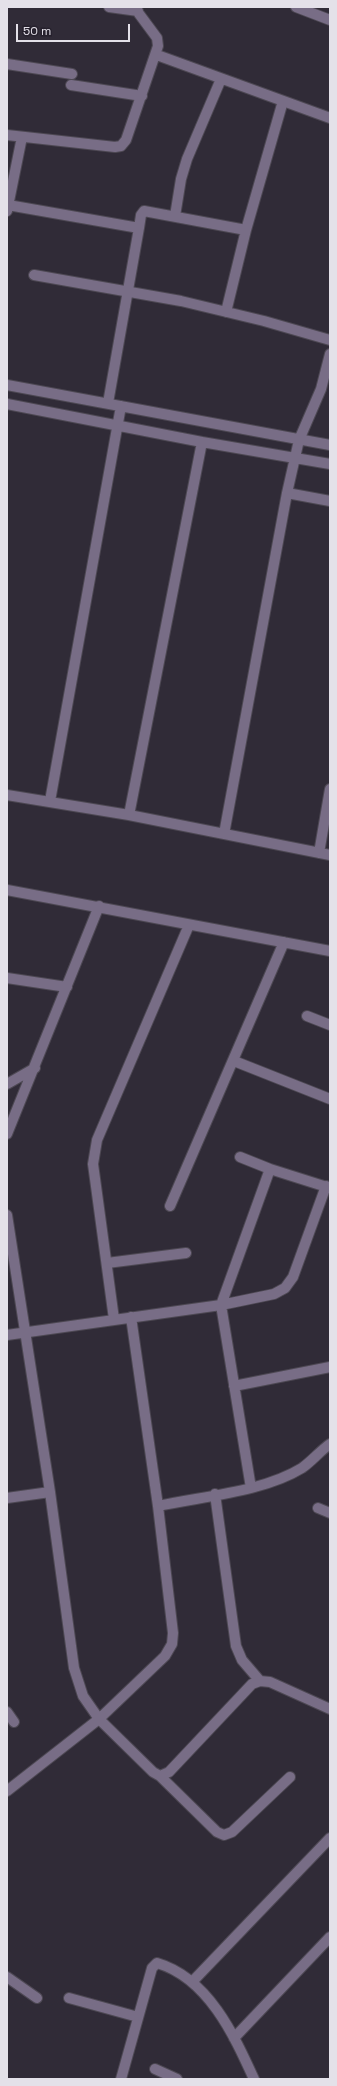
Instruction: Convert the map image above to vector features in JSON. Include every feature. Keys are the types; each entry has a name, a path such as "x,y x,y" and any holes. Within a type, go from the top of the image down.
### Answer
{"street":[{"path":"7,135 115,147 121,146 126,140 157,55 157,38 136,9 109,7"},
{"path":"296,7 330,20"},
{"path":"157,55 330,118"},
{"path":"7,64 72,74"},
{"path":"175,216 181,179 221,79"},
{"path":"71,84 142,96"},
{"path":"226,312 246,230 283,101"},
{"path":"22,137 8,208 139,228"},
{"path":"108,403 141,215 144,211 246,230"},
{"path":"34,275 226,312 330,340"},
{"path":"224,834 294,458 299,440 326,390 330,354"},
{"path":"7,385 330,445"},
{"path":"7,404 202,442 330,464"},
{"path":"50,801 121,406"},
{"path":"129,815 202,442"},
{"path":"287,492 330,501"},
{"path":"319,853 330,789"},
{"path":"7,796 50,801 129,815 330,855"},
{"path":"7,890 99,906 189,925 330,951"},
{"path":"7,1134 35,1068 99,906"},
{"path":"114,1318 93,1164 97,1140 189,925"},
{"path":"170,1206 234,1061 284,942"},
{"path":"7,978 67,986"},
{"path":"307,1016 330,1025"},
{"path":"234,1061 330,1099"},
{"path":"7,1084 35,1068"},
{"path":"7,1335 114,1318 221,1305 274,1294 285,1288 293,1277 328,1187 270,1169 240,1157"},
{"path":"251,1488 221,1305 270,1169"},
{"path":"7,1215 50,1492 74,1668 83,1696 99,1719 217,1832 224,1835 232,1832 290,1777"},
{"path":"107,1263 186,1252"},
{"path":"7,1791 99,1719 165,1656 172,1644 173,1633 158,1506 130,1317"},
{"path":"234,1386 330,1368"},
{"path":"158,1506 251,1488 284,1477 304,1467 330,1444"},
{"path":"7,1498 50,1492"},
{"path":"215,1494 236,1646 242,1660 260,1681"},
{"path":"318,1508 330,1513"},
{"path":"160,1776 169,1772 244,1690 252,1684 260,1681 270,1682 330,1709"},
{"path":"7,1712 14,1722"},
{"path":"192,1982 330,1838"},
{"path":"234,2038 330,1937"},
{"path":"121,2079 152,1968 157,1963 164,1965 192,1982 207,1998 234,2038 254,2079"},
{"path":"7,1977 37,1998"},
{"path":"69,1998 138,2017"},
{"path":"155,2069 177,2079"}]}
